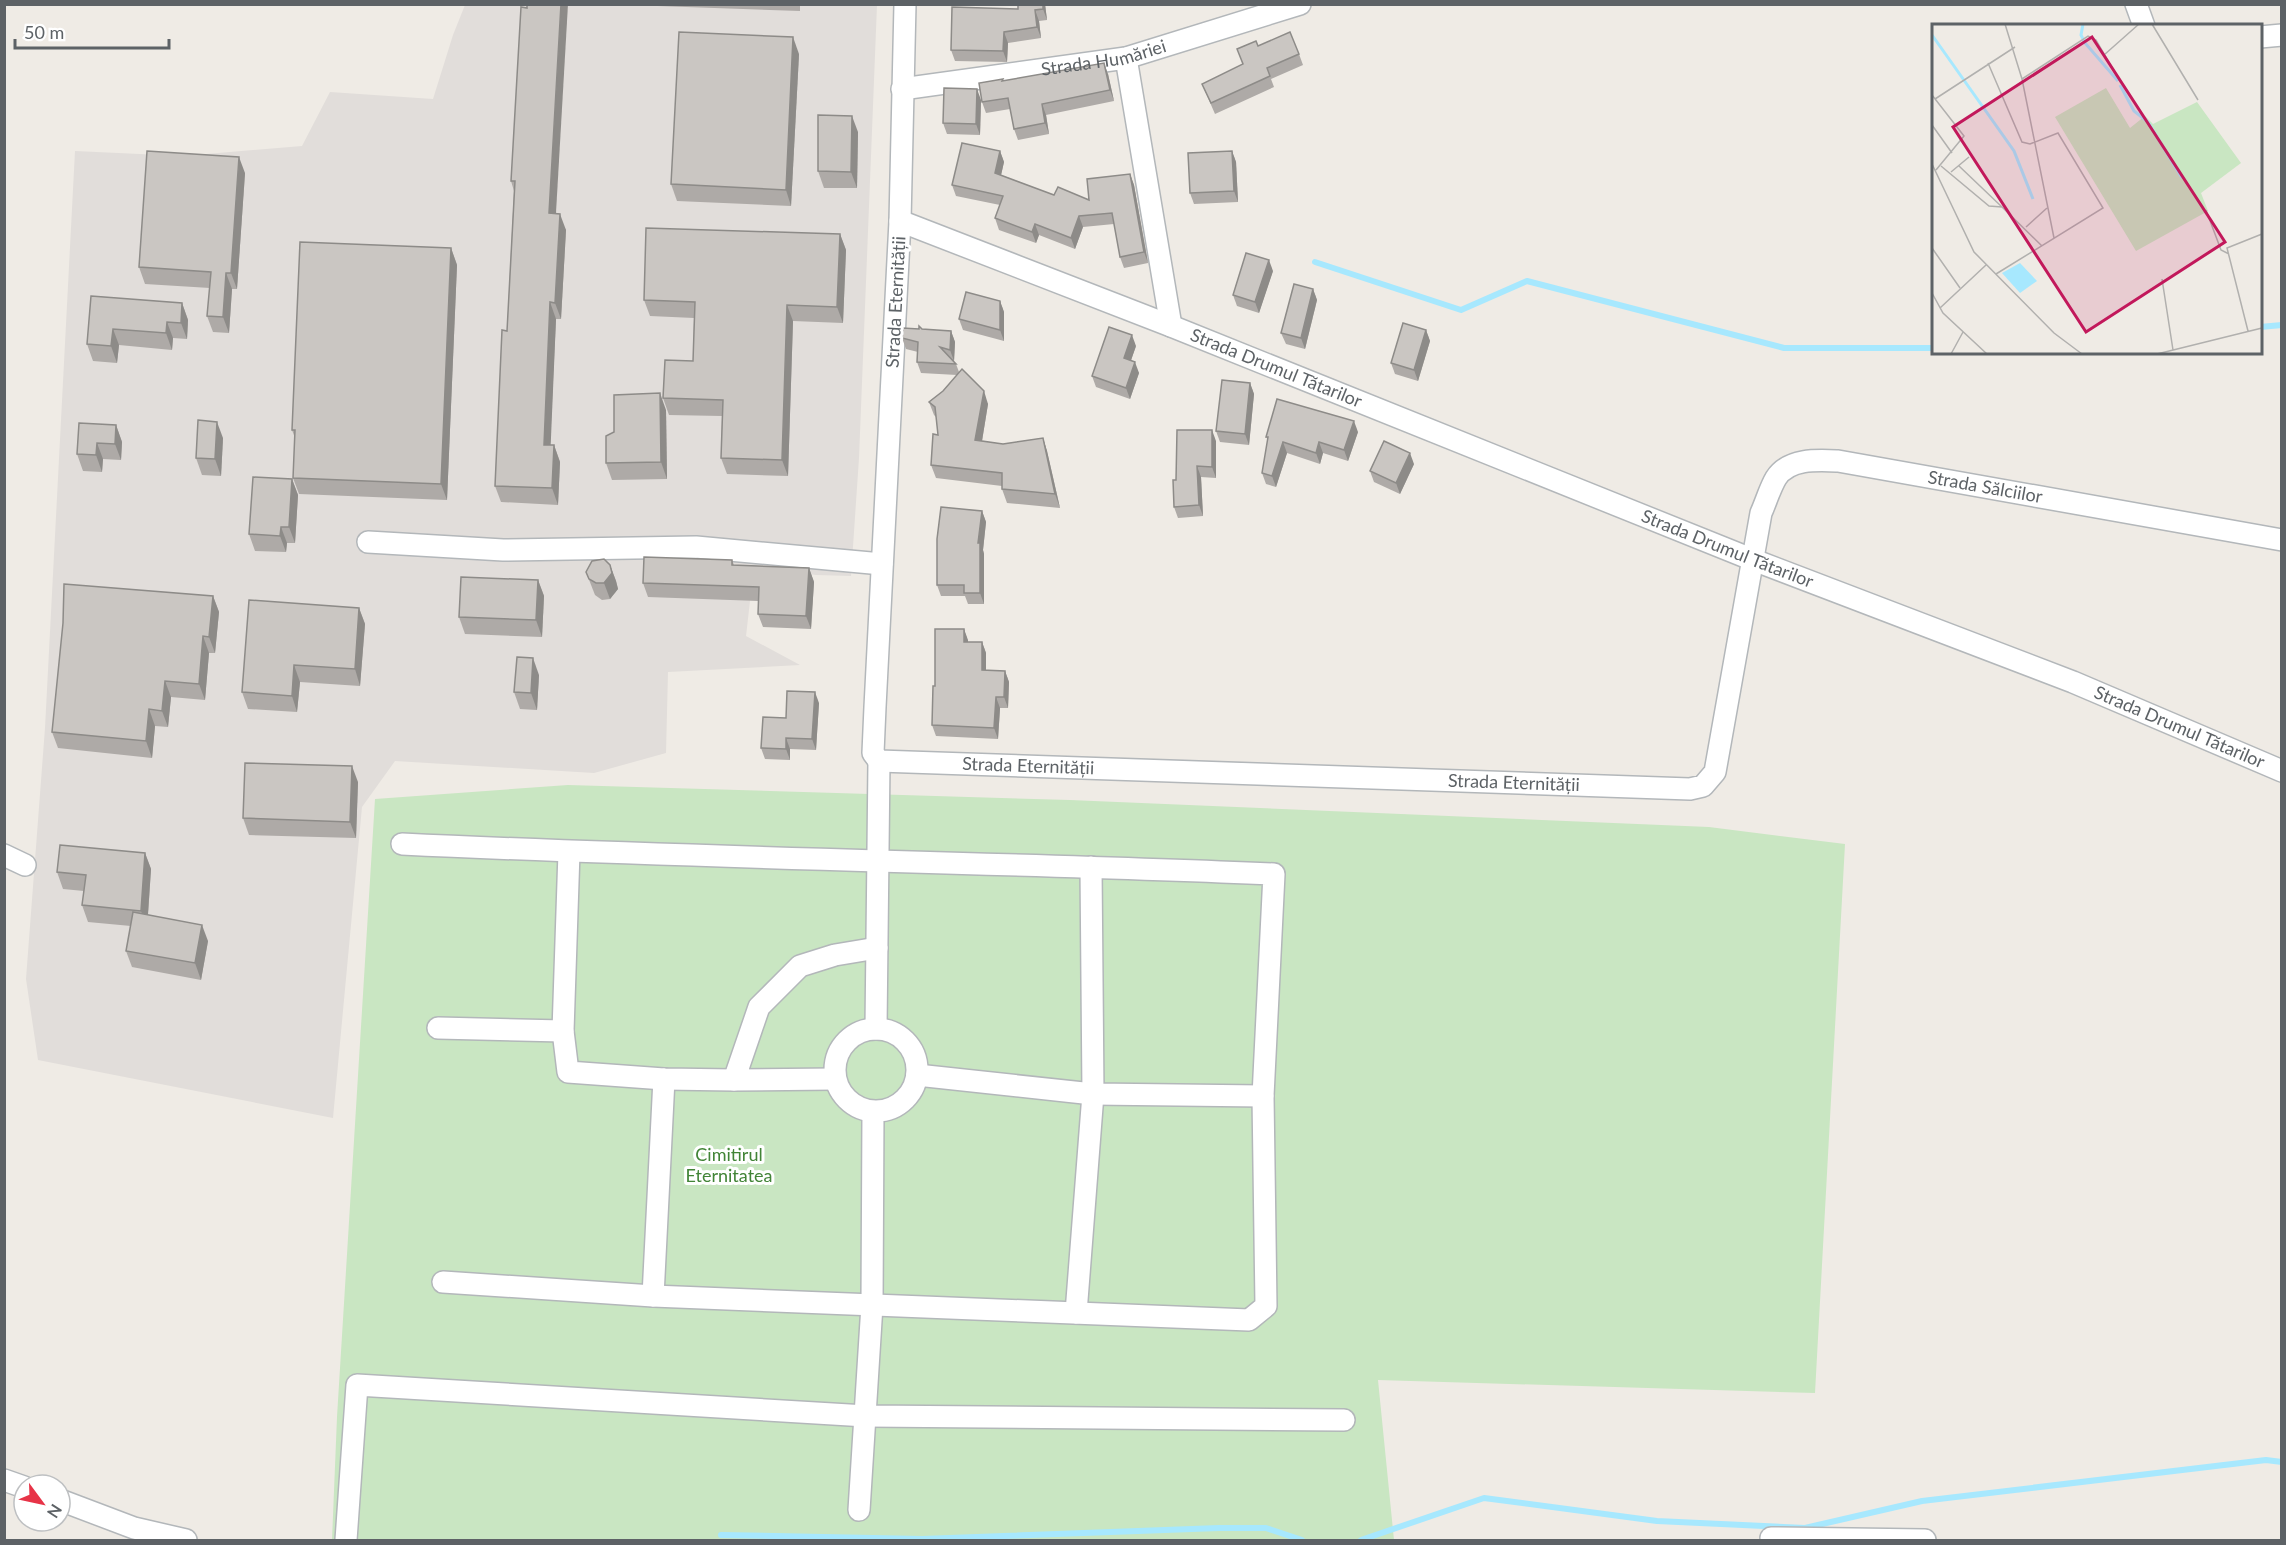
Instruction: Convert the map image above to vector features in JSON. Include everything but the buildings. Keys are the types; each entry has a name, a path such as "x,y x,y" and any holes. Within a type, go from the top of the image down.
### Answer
{"street":[{"name":"Strada Eternității","path":"905,4 900,221 873,753 879,761 1690,789 1703,786 1715,772 1751,559"},
{"name":"Strada Humăriei","path":"902,89 1126,58 1300,4"},
{"path":"2136,4 2143,24"},
{"path":"2262,38 2282,35"},
{"name":"Strada Drumul Tătarilor","path":"1126,58 1171,326"},
{"name":"Strada Drumul Tătarilor","path":"900,221 1171,326 1751,559 2073,682 2282,771"},
{"name":"Strada Sălciilor","path":"1751,559 1761,513 1777,476 1792,464 1817,460 1838,461 2282,540"},
{"path":"368,542 503,550 696,547 882,564"},
{"path":"876,1029 879,761"},
{"path":"402,844 878,863 1091,867 1274,874 1263,1096 1266,1306 1249,1320 653,1296 443,1282"},
{"path":"569,852 563,1031 568,1072 664,1079 835,1079"},
{"path":"4,855 25,865"},
{"path":"1076,1313 1093,1094 1091,867"},
{"path":"734,1080 759,1007 800,966 835,955 877,948"},
{"path":"438,1028 563,1031"},
{"path":"876,1029 896,1034 907,1042 915,1054 917,1075 910,1095 899,1105 886,1111 873,1112 860,1109 848,1102 840,1092 835,1079 835,1066 838,1053 846,1042 856,1034 876,1029"},
{"path":"917,1075 1093,1094 1263,1096"},
{"path":"653,1296 664,1079"},
{"path":"859,1510 873,1305 873,1112"},
{"path":"346,1540 357,1385 866,1416 1344,1420"},
{"path":"72,1505 134,1528 186,1540"},
{"path":"1771,1538 1925,1540"}],"shaded area":[{"path":"465,5 877,5 859,458 851,576 816,575 754,566 746,636 800,665 668,672 666,753 594,773 395,761 362,807 333,1118 38,1060 26,979 45,728 75,151 183,156 302,146 330,92 433,99"}],"green space":[{"name":"Cimitirul Eternitatea","path":"568,785 1070,800 1709,827 1845,844 1815,1393 1378,1380 1394,1540 332,1540 337,1417 375,799"}],"waterway":[{"path":"1315,262 1461,310 1527,281 1784,348 1932,348"},
{"path":"2262,327 2282,325"},
{"path":"1361,1540 1484,1498 1657,1521 1805,1528 1922,1501 2266,1460 2282,1462"},
{"path":"721,1535 922,1539 1266,1528 1302,1540"}]}
